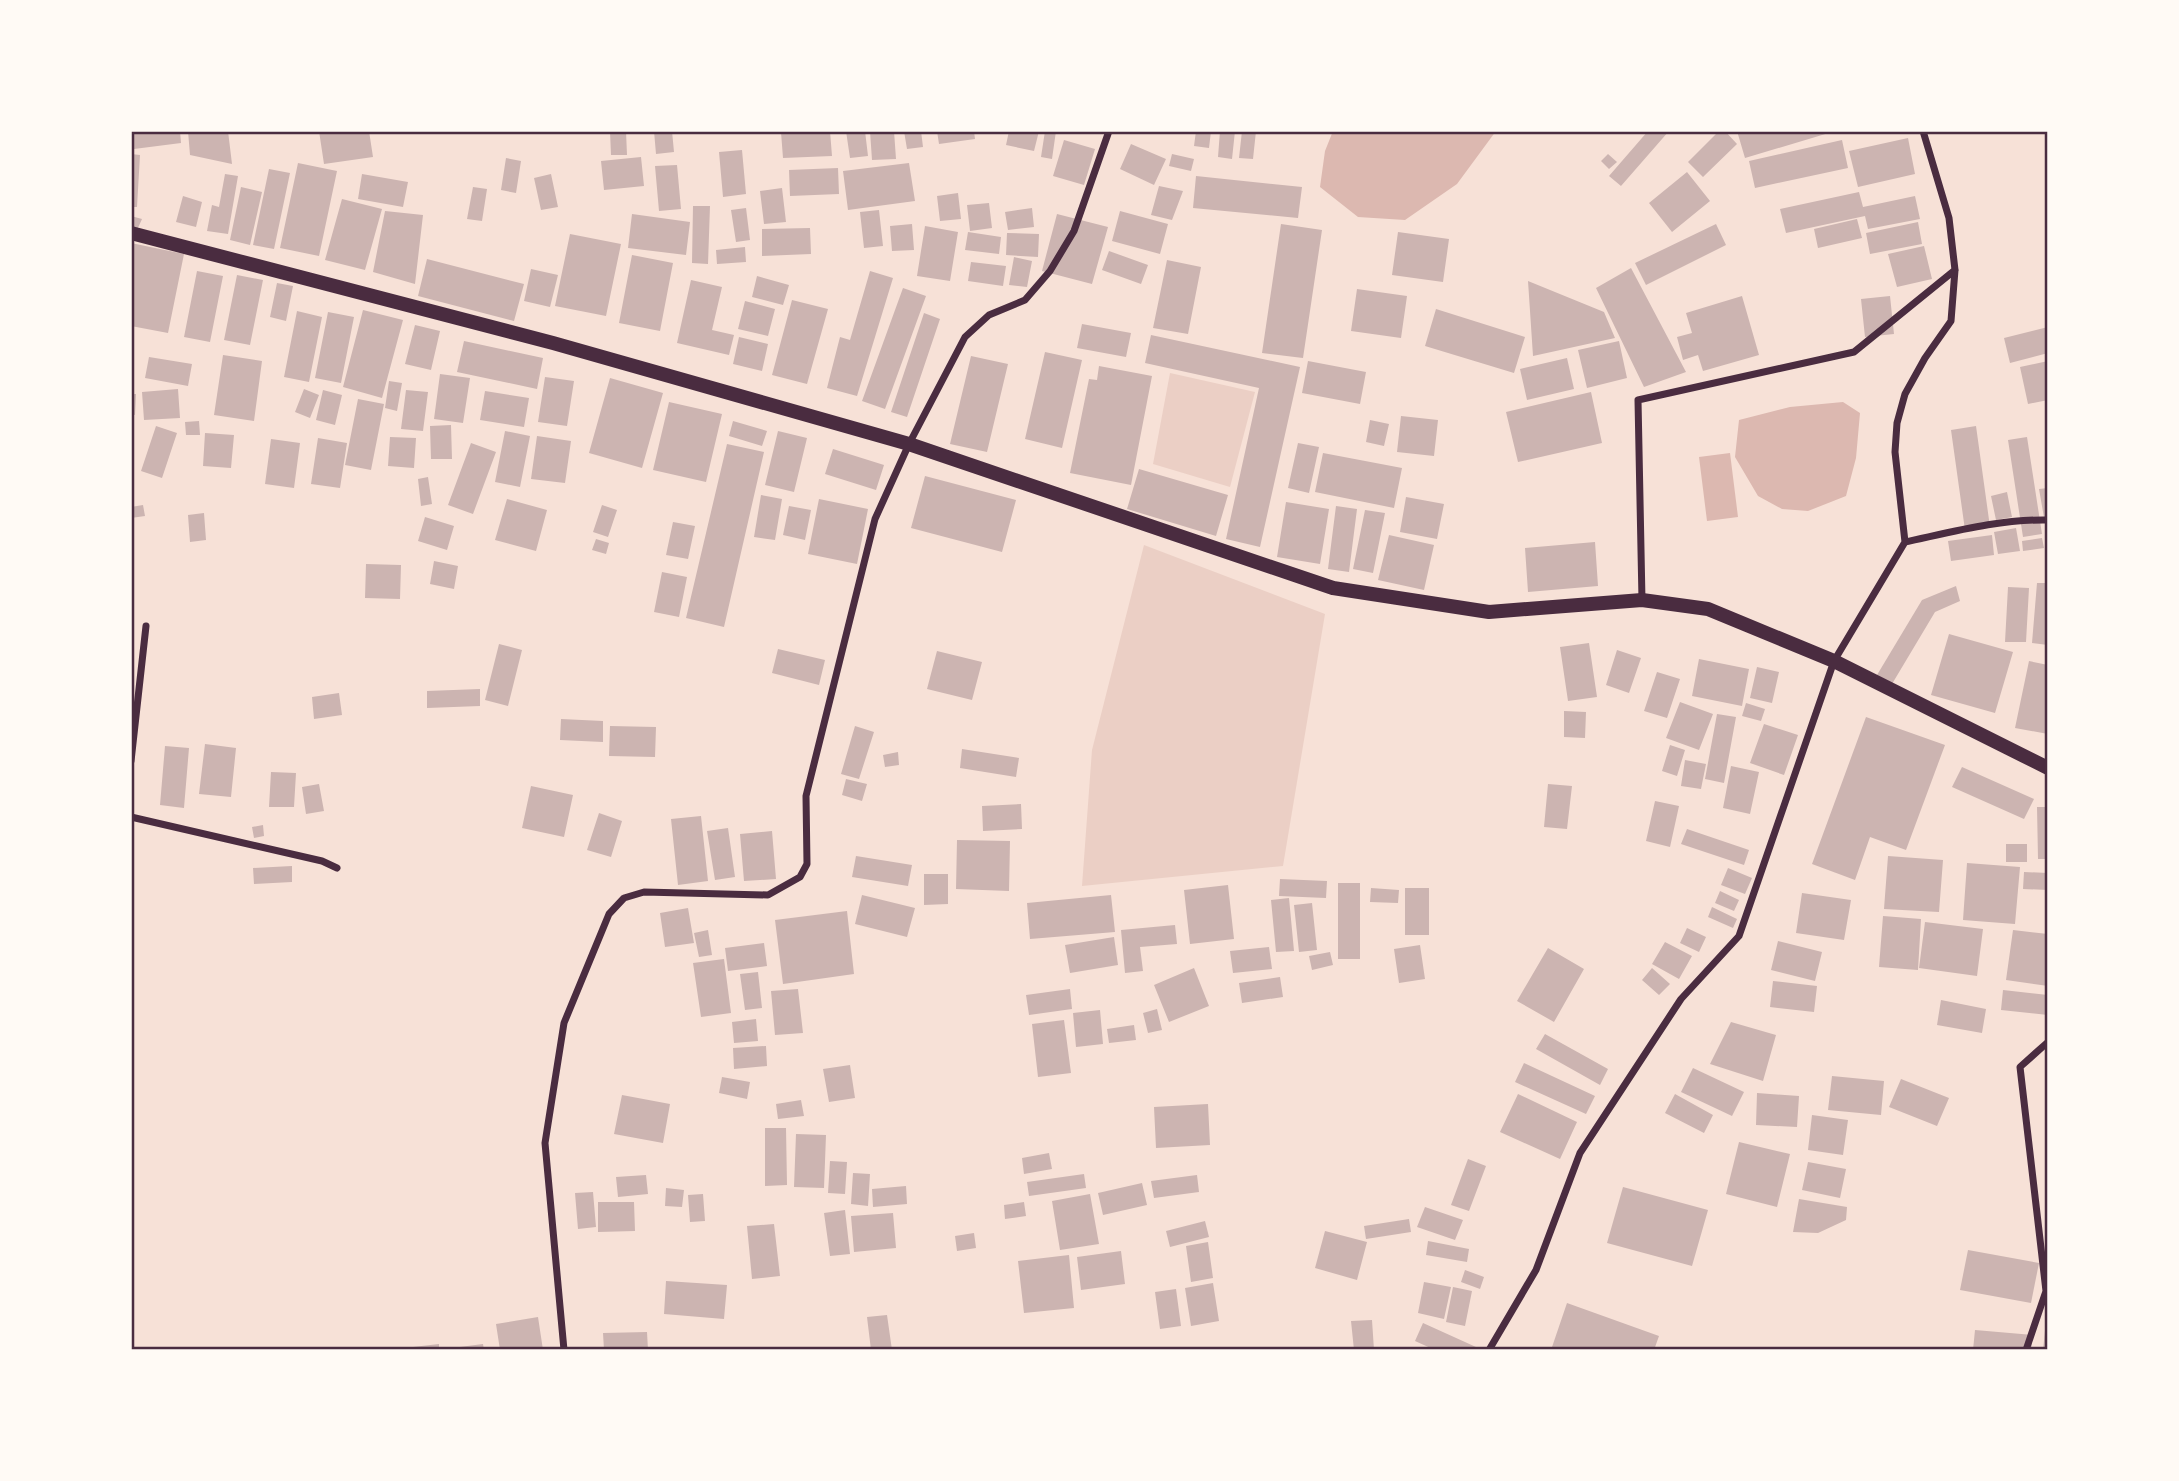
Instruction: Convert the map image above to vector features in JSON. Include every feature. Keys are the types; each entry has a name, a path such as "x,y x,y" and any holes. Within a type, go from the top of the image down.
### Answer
{"main road":[{"path":"131,233 553,343 909,444 1333,588 1489,612 1642,600 1708,609 1834,661 2048,768"}],"street":[{"path":"565,1350 545,1143 564,1023 609,914 624,898 644,892 768,895 800,877 807,864 806,796 874,519 909,444 965,337 989,315 1025,300 1050,271 1074,231 1109,131"},
{"path":"1489,1350 1536,1270 1580,1153 1681,999 1739,936 1834,661 1905,542 1895,452 1897,423 1905,394 1925,358 1951,321 1955,270 1949,218 1923,131"},
{"path":"1642,600 1638,400 1854,352 1955,270"},
{"path":"1905,542 1961,529 2027,520 2048,520"},
{"path":"131,761 146,626"},
{"path":"131,817 322,861 337,868"},
{"path":"2026,1350 2046,1291 2020,1067 2048,1042"}],"shaded area":[{"path":"1333,131 1496,131 1457,184 1405,220 1358,217 1320,187 1325,151"},
{"path":"1170,373 1255,392 1230,487 1153,464"},
{"path":"1843,402 1860,413 1856,458 1846,496 1808,511 1782,509 1758,496 1735,457 1739,420 1790,407"},
{"path":"1730,453 1738,517 1707,521 1699,457"},
{"path":"1144,545 1325,614 1283,866 1082,886 1092,750"}],"building":[{"path":"132,131 180,131 181,143 134,149"},
{"path":"188,131 228,131 232,164 190,155"},
{"path":"319,131 369,131 373,157 324,164"},
{"path":"610,131 626,131 627,155 611,155"},
{"path":"654,131 672,131 674,152 656,154"},
{"path":"830,131 832,156 783,158 781,132"},
{"path":"846,131 865,131 868,156 850,158"},
{"path":"870,131 894,131 896,159 872,160"},
{"path":"904,131 921,131 923,147 907,149"},
{"path":"937,131 974,131 975,139 939,144"},
{"path":"1009,131 1039,131 1034,151 1006,145"},
{"path":"1045,131 1056,131 1052,159 1041,157"},
{"path":"1196,131 1211,131 1209,148 1194,146"},
{"path":"1220,131 1235,131 1232,159 1218,157"},
{"path":"1242,131 1256,131 1253,159 1239,158"},
{"path":"1648,131 1669,131 1621,186 1609,176"},
{"path":"1719,131 1725,131 1737,144 1703,177 1688,162"},
{"path":"1737,131 1832,131 1832,132 1745,158"},
{"path":"1908,138 1915,174 1858,187 1849,151"},
{"path":"1064,140 1095,149 1084,185 1053,176"},
{"path":"1842,140 1848,168 1755,188 1749,161"},
{"path":"1131,144 1166,159 1154,185 1120,169"},
{"path":"742,150 746,194 723,197 719,152"},
{"path":"131,154 140,155 137,207 131,207"},
{"path":"1172,154 1194,159 1191,171 1169,166"},
{"path":"1608,154 1617,162 1609,169 1601,161"},
{"path":"641,157 644,186 604,190 601,161"},
{"path":"506,158 521,161 516,193 501,190"},
{"path":"298,163 337,171 319,256 280,248"},
{"path":"909,163 915,201 848,210 843,171"},
{"path":"677,165 681,209 659,211 655,166"},
{"path":"838,168 839,194 790,196 789,170"},
{"path":"269,169 290,173 274,249 253,245"},
{"path":"1687,172 1710,201 1672,232 1649,203"},
{"path":"225,174 238,176 228,234 207,231 212,205 219,207"},
{"path":"362,174 408,182 403,207 358,199"},
{"path":"551,174 558,207 541,210 534,178"},
{"path":"1196,176 1302,187 1298,218 1193,208"},
{"path":"1159,186 1183,191 1172,220 1151,215"},
{"path":"241,187 262,192 250,245 230,240"},
{"path":"473,187 487,189 482,221 467,219"},
{"path":"782,188 786,222 764,224 760,191"},
{"path":"1859,192 1863,207 1915,196 1920,219 1868,229 1865,216 1786,233 1780,209"},
{"path":"958,193 961,219 940,221 937,196"},
{"path":"183,196 202,202 196,227 176,222"},
{"path":"342,199 382,209 365,270 325,260"},
{"path":"989,203 992,228 970,231 967,205"},
{"path":"693,206 710,206 708,264 692,263"},
{"path":"746,208 750,240 736,242 731,210"},
{"path":"1032,208 1034,227 1008,230 1005,212"},
{"path":"879,210 883,246 864,248 860,212"},
{"path":"385,211 423,215 415,284 373,272"},
{"path":"1120,211 1168,224 1160,254 1112,241"},
{"path":"632,214 690,222 686,255 628,248"},
{"path":"1057,214 1108,227 1092,284 1042,271"},
{"path":"131,216 142,219 137,230 131,229"},
{"path":"1857,219 1862,238 1818,248 1814,229"},
{"path":"1918,222 1922,244 1870,254 1866,233"},
{"path":"912,224 914,250 892,251 890,226"},
{"path":"1281,224 1322,230 1303,358 1262,353"},
{"path":"1716,224 1726,245 1646,285 1635,263"},
{"path":"925,226 958,232 950,281 917,276"},
{"path":"810,228 811,254 762,256 762,229"},
{"path":"968,232 1001,237 999,254 965,250"},
{"path":"1398,232 1449,239 1443,282 1392,275"},
{"path":"1007,233 1039,234 1038,257 1006,255"},
{"path":"570,234 621,244 606,316 555,306"},
{"path":"131,243 184,254 168,333 131,326"},
{"path":"1924,246 1932,279 1897,287 1888,254"},
{"path":"745,247 746,262 717,264 716,250"},
{"path":"1109,251 1148,265 1141,284 1102,270"},
{"path":"632,255 673,263 660,331 619,323"},
{"path":"1014,257 1032,261 1027,287 1009,285"},
{"path":"427,259 524,284 514,321 418,296"},
{"path":"1167,260 1201,267 1188,334 1153,328"},
{"path":"971,262 1006,266 1003,286 968,281"},
{"path":"1631,268 1686,372 1644,387 1596,288"},
{"path":"531,269 558,275 550,307 524,301"},
{"path":"197,271 223,276 210,342 184,337"},
{"path":"870,271 893,278 857,396 827,388 840,337 850,340"},
{"path":"237,275 263,280 250,345 224,340"},
{"path":"757,276 789,285 783,305 752,297"},
{"path":"691,280 722,287 712,330 734,335 729,355 677,343"},
{"path":"1528,281 1604,312 1615,338 1533,356"},
{"path":"277,283 293,286 286,321 270,317"},
{"path":"903,288 926,296 885,409 862,401"},
{"path":"1357,289 1407,296 1401,338 1351,331"},
{"path":"1742,296 1759,355 1703,371 1698,355 1683,360 1677,337 1692,333 1686,313"},
{"path":"1890,296 1894,334 1865,337 1861,299"},
{"path":"792,300 828,309 807,384 772,375"},
{"path":"745,301 775,309 768,336 738,329"},
{"path":"1436,309 1525,337 1514,373 1425,346"},
{"path":"363,310 403,320 382,398 343,387"},
{"path":"297,311 322,317 309,382 284,377"},
{"path":"328,312 354,317 341,383 315,378"},
{"path":"924,313 940,319 907,417 891,412"},
{"path":"1082,324 1131,333 1126,357 1077,348"},
{"path":"415,325 440,331 431,370 405,364"},
{"path":"2048,327 2048,353 2010,363 2004,338"},
{"path":"1151,335 1300,367 1260,547 1226,539 1259,388 1145,363"},
{"path":"739,337 768,344 762,371 733,364"},
{"path":"464,341 543,358 537,389 457,372"},
{"path":"1619,341 1627,378 1587,388 1578,350"},
{"path":"1045,352 1082,360 1062,448 1025,439"},
{"path":"223,355 262,361 254,421 214,415"},
{"path":"971,356 1008,364 987,452 950,444"},
{"path":"149,357 192,364 188,386 145,378"},
{"path":"1567,358 1574,389 1527,400 1520,369"},
{"path":"1308,361 1366,372 1360,404 1302,393"},
{"path":"2048,361 2048,400 2028,404 2020,367"},
{"path":"1099,366 1152,376 1131,485 1070,473 1089,379 1097,380"},
{"path":"440,374 470,378 463,423 434,419"},
{"path":"545,377 574,381 567,426 538,422"},
{"path":"610,378 663,393 642,468 589,453"},
{"path":"389,381 402,383 397,411 385,408"},
{"path":"178,389 180,418 144,420 142,392"},
{"path":"304,389 319,395 310,418 295,412"},
{"path":"323,390 342,395 335,425 316,420"},
{"path":"406,390 428,392 423,431 401,429"},
{"path":"485,391 529,398 524,427 480,420"},
{"path":"1591,392 1602,443 1518,462 1506,412"},
{"path":"131,394 136,394 135,415 131,414"},
{"path":"358,399 384,404 371,470 345,465"},
{"path":"669,402 722,414 706,482 653,470"},
{"path":"1401,416 1438,420 1434,456 1397,452"},
{"path":"1370,420 1389,424 1384,446 1366,442"},
{"path":"199,421 200,435 186,435 185,422"},
{"path":"733,421 767,431 762,446 729,436"},
{"path":"451,425 452,459 431,459 430,426"},
{"path":"156,426 177,433 162,478 141,471"},
{"path":"1976,426 1990,527 1965,530 1951,430"},
{"path":"505,431 530,436 520,487 495,482"},
{"path":"778,431 807,438 794,492 765,485"},
{"path":"205,433 234,435 231,468 203,466"},
{"path":"537,436 571,441 565,483 531,479"},
{"path":"390,437 416,438 414,468 388,466"},
{"path":"2027,437 2042,534 2023,537 2008,440"},
{"path":"318,438 347,443 340,488 311,484"},
{"path":"271,439 300,443 294,488 265,484"},
{"path":"471,443 496,452 473,514 448,505"},
{"path":"1298,443 1319,447 1309,493 1288,488"},
{"path":"727,444 764,452 724,627 686,618"},
{"path":"833,449 884,465 876,490 825,474"},
{"path":"1323,453 1402,468 1394,508 1315,492"},
{"path":"1139,469 1228,495 1216,536 1127,509"},
{"path":"925,476 1016,500 1002,552 911,528"},
{"path":"428,477 432,504 421,506 418,479"},
{"path":"2048,488 2048,529 2046,529 2039,489"},
{"path":"2007,492 2012,517 1996,520 1991,496"},
{"path":"761,495 782,499 775,540 754,537"},
{"path":"1406,497 1444,504 1437,539 1400,532"},
{"path":"507,499 547,510 536,551 495,540"},
{"path":"819,499 868,509 857,564 808,554"},
{"path":"1286,502 1329,509 1320,564 1277,557"},
{"path":"143,505 145,516 131,518 131,507"},
{"path":"602,505 617,510 608,537 593,532"},
{"path":"789,506 811,510 805,540 783,535"},
{"path":"1336,506 1357,509 1349,572 1328,569"},
{"path":"1365,510 1385,513 1373,573 1353,569"},
{"path":"204,513 206,540 190,542 188,515"},
{"path":"425,517 454,526 447,550 418,541"},
{"path":"673,522 695,526 688,559 666,555"},
{"path":"2016,528 2020,551 1998,554 1994,532"},
{"path":"1389,535 1434,545 1424,590 1378,580"},
{"path":"1992,535 1994,555 1951,561 1948,541"},
{"path":"2042,538 2044,548 2023,551 2022,541"},
{"path":"596,539 609,543 606,554 592,550"},
{"path":"1595,542 1598,586 1528,592 1525,548"},
{"path":"434,561 458,566 454,589 430,584"},
{"path":"366,564 401,565 400,599 365,598"},
{"path":"662,572 687,577 679,617 654,612"},
{"path":"2037,583 2048,583 2048,645 2032,643"},
{"path":"1956,586 1960,601 1935,612 1892,684 1877,675 1922,600"},
{"path":"2008,587 2029,588 2026,642 2005,642"},
{"path":"1949,634 2013,652 1995,713 1931,695"},
{"path":"1589,643 1597,697 1568,701 1560,647"},
{"path":"499,644 522,650 508,706 485,700"},
{"path":"778,649 825,660 819,685 772,673"},
{"path":"1617,650 1641,658 1629,693 1606,685"},
{"path":"937,651 982,662 972,700 927,689"},
{"path":"1699,659 1749,669 1742,706 1692,696"},
{"path":"2029,661 2048,665 2048,734 2015,728"},
{"path":"1757,667 1779,672 1772,703 1750,698"},
{"path":"1657,672 1680,679 1667,718 1644,711"},
{"path":"480,689 480,706 427,708 427,691"},
{"path":"339,693 342,715 314,719 312,697"},
{"path":"1680,702 1713,714 1699,750 1666,738"},
{"path":"1746,703 1765,709 1761,721 1742,716"},
{"path":"1564,711 1586,712 1585,738 1564,737"},
{"path":"1717,714 1736,717 1724,783 1705,779"},
{"path":"1866,717 1945,745 1906,850 1870,837 1855,880 1812,864"},
{"path":"561,719 603,721 603,742 560,740"},
{"path":"1764,724 1798,735 1784,775 1750,763"},
{"path":"610,726 656,727 655,757 609,756"},
{"path":"855,726 874,732 859,779 841,774"},
{"path":"205,744 236,748 231,797 199,794"},
{"path":"1670,745 1685,750 1677,776 1662,771"},
{"path":"165,746 189,748 184,808 160,805"},
{"path":"962,749 1019,758 1016,777 960,768"},
{"path":"898,752 899,765 885,767 883,755"},
{"path":"1685,760 1706,764 1701,789 1681,786"},
{"path":"1731,766 1759,772 1750,814 1723,808"},
{"path":"1962,767 2034,799 2024,819 1952,787"},
{"path":"271,772 296,773 294,807 269,807"},
{"path":"846,779 867,784 862,801 842,795"},
{"path":"319,784 324,811 306,814 302,787"},
{"path":"1548,784 1572,786 1567,829 1544,827"},
{"path":"531,786 573,795 564,837 522,828"},
{"path":"1655,801 1679,806 1670,847 1646,841"},
{"path":"1021,804 1022,829 983,831 982,806"},
{"path":"2037,807 2048,807 2048,859 2038,859"},
{"path":"599,813 622,821 611,857 587,850"},
{"path":"701,816 708,881 678,885 671,819"},
{"path":"263,825 264,836 254,838 252,827"},
{"path":"728,828 735,877 715,880 707,831"},
{"path":"1687,829 1749,850 1744,865 1681,844"},
{"path":"772,831 776,879 744,881 740,834"},
{"path":"957,840 1010,841 1009,891 956,889"},
{"path":"2006,844 2027,844 2027,862 2006,862"},
{"path":"856,856 912,865 908,886 852,877"},
{"path":"1888,856 1943,860 1939,912 1884,909"},
{"path":"1967,863 2020,867 2015,924 1963,920"},
{"path":"292,866 292,882 254,884 253,868"},
{"path":"1728,868 1752,878 1745,894 1721,885"},
{"path":"2024,872 2048,873 2048,890 2023,889"},
{"path":"924,874 948,874 948,904 924,905"},
{"path":"1280,879 1327,881 1326,898 1279,896"},
{"path":"1338,883 1360,883 1360,959 1338,959"},
{"path":"1228,885 1234,939 1190,944 1184,890"},
{"path":"1371,888 1399,890 1398,903 1370,902"},
{"path":"1405,888 1429,888 1429,935 1405,935"},
{"path":"1720,891 1739,900 1734,911 1715,903"},
{"path":"1802,893 1851,900 1844,940 1796,933"},
{"path":"862,895 915,908 907,937 855,924"},
{"path":"1111,895 1115,932 1030,939 1027,903"},
{"path":"1289,898 1294,951 1276,952 1271,900"},
{"path":"1312,903 1317,950 1299,952 1294,905"},
{"path":"1712,907 1737,919 1733,928 1708,917"},
{"path":"688,908 694,943 665,947 660,913"},
{"path":"847,911 854,974 783,984 775,920"},
{"path":"1883,916 1921,919 1918,970 1879,967"},
{"path":"1925,922 1983,929 1977,976 1919,968"},
{"path":"1175,925 1177,944 1140,947 1143,971 1125,973 1121,930"},
{"path":"1687,928 1706,937 1699,952 1680,943"},
{"path":"708,930 712,955 699,957 694,933"},
{"path":"2013,930 2048,934 2048,986 2006,980"},
{"path":"1114,937 1118,965 1070,973 1065,945"},
{"path":"1778,941 1822,952 1815,981 1771,970"},
{"path":"1665,942 1692,956 1679,979 1652,964"},
{"path":"764,943 767,966 728,971 725,948"},
{"path":"1420,945 1425,979 1399,983 1394,949"},
{"path":"1269,947 1272,969 1233,973 1230,951"},
{"path":"1548,948 1584,969 1554,1022 1517,1001"},
{"path":"1330,952 1333,965 1312,970 1309,956"},
{"path":"724,959 731,1013 701,1017 693,963"},
{"path":"1194,968 1209,1006 1169,1022 1154,985"},
{"path":"1652,968 1670,984 1659,995 1642,980"},
{"path":"758,972 762,1008 745,1010 740,974"},
{"path":"1280,977 1283,997 1242,1003 1239,983"},
{"path":"1773,981 1817,986 1814,1012 1770,1007"},
{"path":"798,989 803,1033 775,1035 771,991"},
{"path":"1070,989 1072,1009 1029,1015 1026,995"},
{"path":"2003,990 2048,995 2048,1015 2001,1010"},
{"path":"1941,1000 1986,1009 1982,1033 1937,1025"},
{"path":"1157,1009 1162,1030 1148,1033 1143,1013"},
{"path":"1100,1010 1103,1044 1076,1047 1073,1013"},
{"path":"756,1019 758,1041 734,1043 732,1022"},
{"path":"1064,1020 1071,1073 1038,1077 1032,1024"},
{"path":"1731,1022 1776,1035 1763,1081 1710,1064"},
{"path":"1134,1025 1136,1040 1109,1043 1107,1029"},
{"path":"1545,1034 1608,1069 1600,1085 1536,1049"},
{"path":"766,1046 767,1066 734,1069 733,1048"},
{"path":"1524,1063 1595,1096 1586,1114 1515,1082"},
{"path":"850,1065 855,1098 829,1102 823,1069"},
{"path":"1693,1068 1744,1092 1732,1116 1681,1092"},
{"path":"1832,1076 1884,1081 1881,1115 1828,1110"},
{"path":"722,1077 750,1082 747,1099 719,1093"},
{"path":"1901,1079 1949,1098 1937,1126 1889,1107"},
{"path":"1757,1093 1799,1096 1797,1127 1756,1125"},
{"path":"1518,1094 1577,1122 1560,1159 1500,1132"},
{"path":"1675,1094 1713,1115 1704,1133 1665,1113"},
{"path":"622,1095 670,1104 663,1143 614,1134"},
{"path":"801,1100 804,1116 778,1119 776,1104"},
{"path":"1208,1104 1210,1145 1156,1148 1154,1107"},
{"path":"1812,1115 1848,1120 1843,1155 1808,1150"},
{"path":"765,1128 786,1128 787,1185 765,1186"},
{"path":"796,1134 826,1135 824,1188 794,1187"},
{"path":"1739,1142 1790,1154 1777,1207 1726,1194"},
{"path":"1049,1153 1052,1169 1024,1174 1022,1158"},
{"path":"1468,1159 1486,1166 1469,1211 1451,1205"},
{"path":"830,1161 847,1162 845,1194 828,1193"},
{"path":"1808,1162 1846,1169 1840,1198 1802,1190"},
{"path":"853,1173 870,1174 868,1206 851,1204"},
{"path":"1084,1174 1086,1188 1029,1196 1027,1182"},
{"path":"646,1175 648,1194 618,1197 616,1177"},
{"path":"1197,1175 1199,1192 1154,1198 1151,1181"},
{"path":"1142,1183 1147,1205 1103,1215 1098,1193"},
{"path":"906,1186 907,1204 873,1207 872,1189"},
{"path":"1623,1187 1708,1210 1692,1266 1607,1243"},
{"path":"666,1188 684,1190 682,1207 665,1206"},
{"path":"593,1192 596,1227 578,1229 575,1193"},
{"path":"703,1194 705,1221 690,1222 688,1195"},
{"path":"1090,1194 1099,1244 1060,1250 1052,1201"},
{"path":"1799,1199 1847,1207 1846,1220 1818,1233 1793,1232"},
{"path":"598,1202 634,1202 635,1231 598,1232"},
{"path":"1024,1202 1026,1216 1005,1219 1004,1205"},
{"path":"1425,1207 1463,1220 1455,1240 1417,1227"},
{"path":"845,1210 850,1254 830,1256 824,1213"},
{"path":"893,1213 896,1248 854,1252 851,1216"},
{"path":"1409,1219 1411,1232 1366,1239 1364,1226"},
{"path":"1205,1221 1209,1237 1170,1247 1166,1231"},
{"path":"774,1224 780,1276 752,1279 747,1226"},
{"path":"1325,1231 1367,1242 1357,1280 1315,1268"},
{"path":"974,1233 976,1248 957,1251 955,1236"},
{"path":"1428,1241 1469,1249 1467,1262 1426,1255"},
{"path":"1208,1242 1213,1278 1191,1282 1186,1246"},
{"path":"1968,1250 2039,1263 2031,1303 1960,1290"},
{"path":"1121,1251 1125,1284 1081,1290 1077,1257"},
{"path":"1069,1255 1074,1308 1024,1313 1018,1261"},
{"path":"1465,1270 1484,1277 1480,1289 1461,1282"},
{"path":"666,1281 727,1285 724,1319 664,1314"},
{"path":"1424,1282 1451,1287 1444,1319 1418,1313"},
{"path":"1213,1283 1219,1321 1191,1326 1185,1288"},
{"path":"1453,1287 1472,1291 1465,1326 1446,1322"},
{"path":"1176,1289 1181,1326 1160,1329 1155,1292"},
{"path":"1567,1303 1659,1336 1654,1350 1551,1350"},
{"path":"887,1315 892,1350 871,1350 867,1317"},
{"path":"538,1317 543,1350 500,1350 496,1324"},
{"path":"1372,1320 1374,1350 1354,1350 1351,1321"},
{"path":"2046,1321 2048,1350 2043,1350"},
{"path":"1423,1323 1476,1347 1475,1350 1435,1350 1415,1341"},
{"path":"1975,1330 2033,1335 2031,1350 1973,1350"},
{"path":"647,1332 648,1350 604,1350 603,1333"},
{"path":"439,1344 439,1350 413,1350 413,1347"},
{"path":"483,1344 484,1350 452,1350 452,1348"}]}
